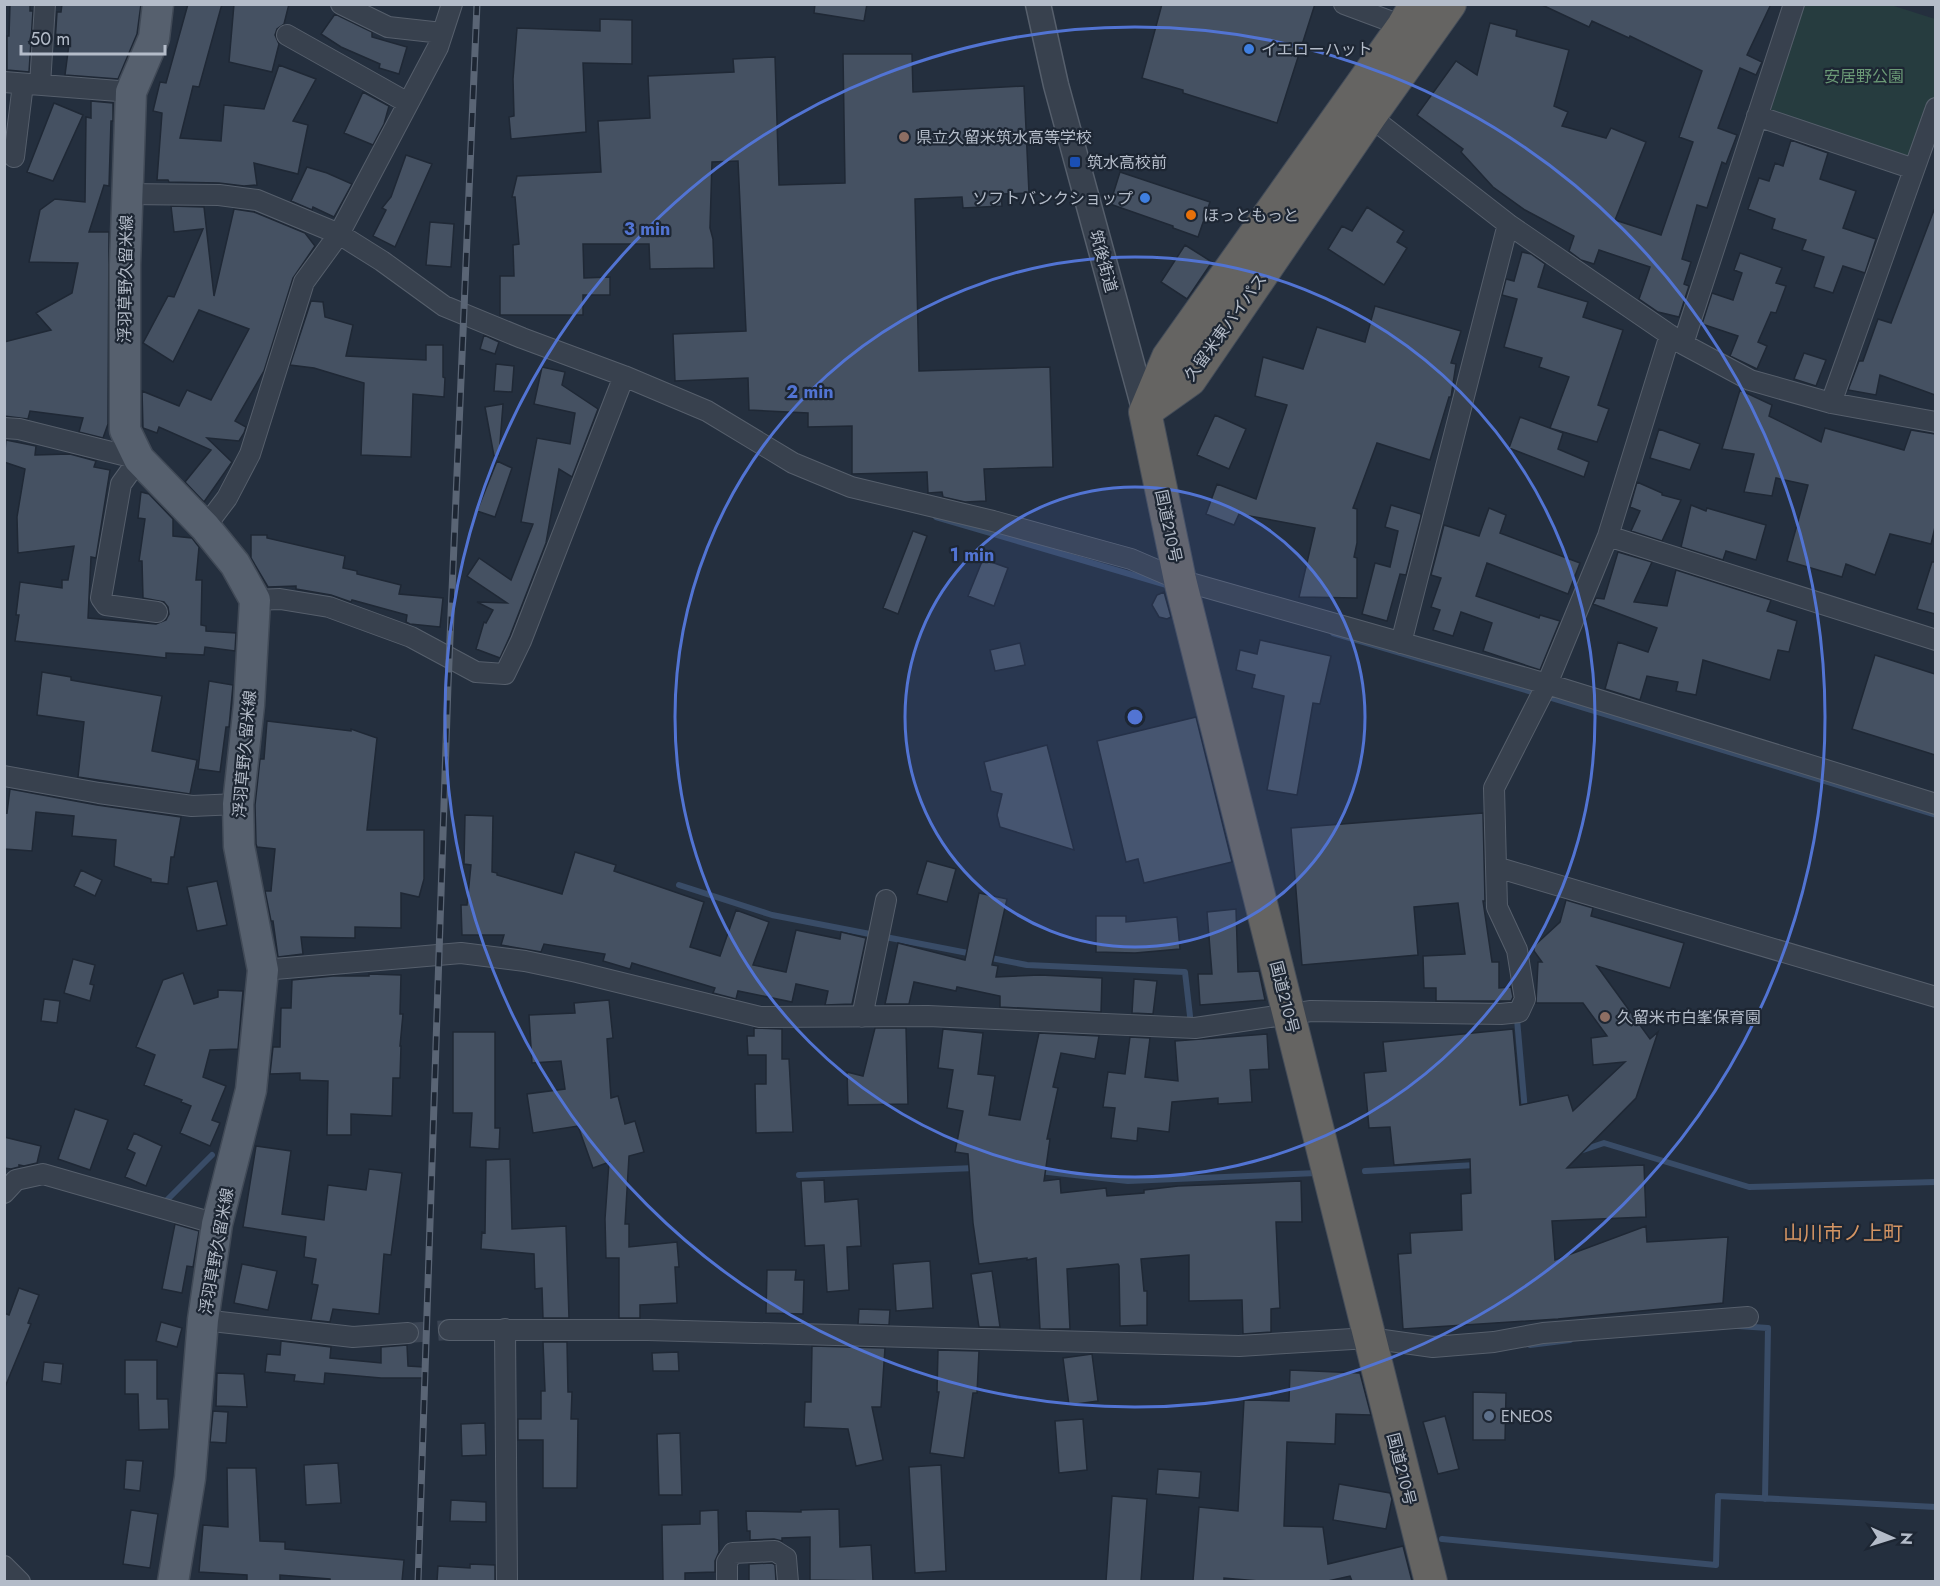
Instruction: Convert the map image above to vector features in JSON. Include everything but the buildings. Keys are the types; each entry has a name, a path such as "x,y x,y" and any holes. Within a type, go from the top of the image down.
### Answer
{"highway":[{"name":"久留米東バイパス","path":"1145,412 1168,357 1360,108 1450,4"},
{"name":"久留米東バイパス","path":"1360,108 1409,15"},
{"name":"国道210号","path":"1145,412 1180,580 1431,1581"}],"main road":[{"name":"浮羽草野久留米線","path":"158,4 154,38 131,92 126,194 123,364 125,430 139,459 205,527 235,564 255,600 249,705 238,804 239,846 263,970 251,1090 217,1224 203,1320 190,1478 173,1581"}],"street":[{"path":"14,157 22,84 45,4"},
{"path":"341,4 388,27 442,33"},
{"path":"205,527 227,498 250,454 304,282 339,234 438,47 452,4"},
{"name":"筑後街道","path":"1038,4 1056,85 1145,412"},
{"path":"1344,4 1409,15"},
{"path":"263,970 461,953 567,969 760,1017 928,1016 1195,1028 1290,1016 1311,1011 1419,1014 1519,1012 1525,999 1517,950 1497,907 1494,788 1547,684 1608,536 1757,116 1794,4"},
{"path":"287,35 408,103"},
{"path":"22,84 131,92"},
{"path":"1360,108 1508,224 1677,340 1750,380 1831,403 1935,422"},
{"path":"1831,403 1935,108"},
{"path":"1757,116 1914,169"},
{"path":"126,194 219,195 256,200 339,234 382,261 444,306 522,338 624,375 707,411 793,463 851,487 993,521 1131,559 1180,580 1547,684 1935,804"},
{"path":"1401,644 1508,224"},
{"path":"255,600 280,599 329,607 411,637 476,672 506,674 624,375"},
{"path":"4,428 19,429 139,459 121,484 101,598 106,605 157,612"},
{"path":"1608,536 1935,640"},
{"path":"4,776 99,793 192,806 238,804"},
{"path":"1496,867 1935,997"},
{"path":"862,1017 886,900"},
{"path":"4,1193 16,1180 43,1174 217,1224"},
{"path":"449,1330 648,1330 1239,1346 1369,1338 1433,1347 1494,1342 1543,1333 1748,1317"},
{"path":"203,1320 353,1337 408,1333"},
{"path":"505,1329 507,1581"},
{"path":"727,1581 727,1562 733,1554 776,1551 786,1558 788,1581"},
{"path":"4,1566 20,1581"}],"green space":[{"name":"安居野公園","path":"1794,5 1891,5 1935,19 1935,108 1914,169 1757,116"}],"waterway":[{"path":"936,517 1170,586"},
{"path":"1333,633 1936,815"},
{"path":"679,885 772,915 973,954"},
{"path":"986,957 1027,965 1185,972 1190,1016"},
{"path":"1517,1019 1525,1111"},
{"path":"1580,1151 1604,1143 1749,1187 1936,1182"},
{"path":"163,1204 212,1155"},
{"path":"1365,1171 1476,1165"},
{"path":"799,1175 975,1168"},
{"path":"1039,1171 1128,1181 1317,1173"},
{"path":"1738,1326 1768,1328 1765,1499"},
{"path":"1530,1345 1570,1340"},
{"path":"1442,1539 1716,1565 1718,1496 1936,1507"}],"tunnel":[{"path":"408,1333 449,1330"}],"railway":[{"path":"418,1582 448,685 477,4"}],"place":[{"name":"イエローハット","path":"1249,49"},
{"name":"県立久留米筑水高等学校","path":"904,137"},
{"name":"筑水高校前","path":"1075,162"},
{"name":"ソフトバンクショップ","path":"1145,198"},
{"name":"ほっともっと","path":"1191,215"},
{"name":"久留米市白峯保育園","path":"1605,1017"},
{"name":"ENEOS","path":"1489,1416"}],"district":[{"name":"山川市ノ上町","path":"1843,1233"}]}
